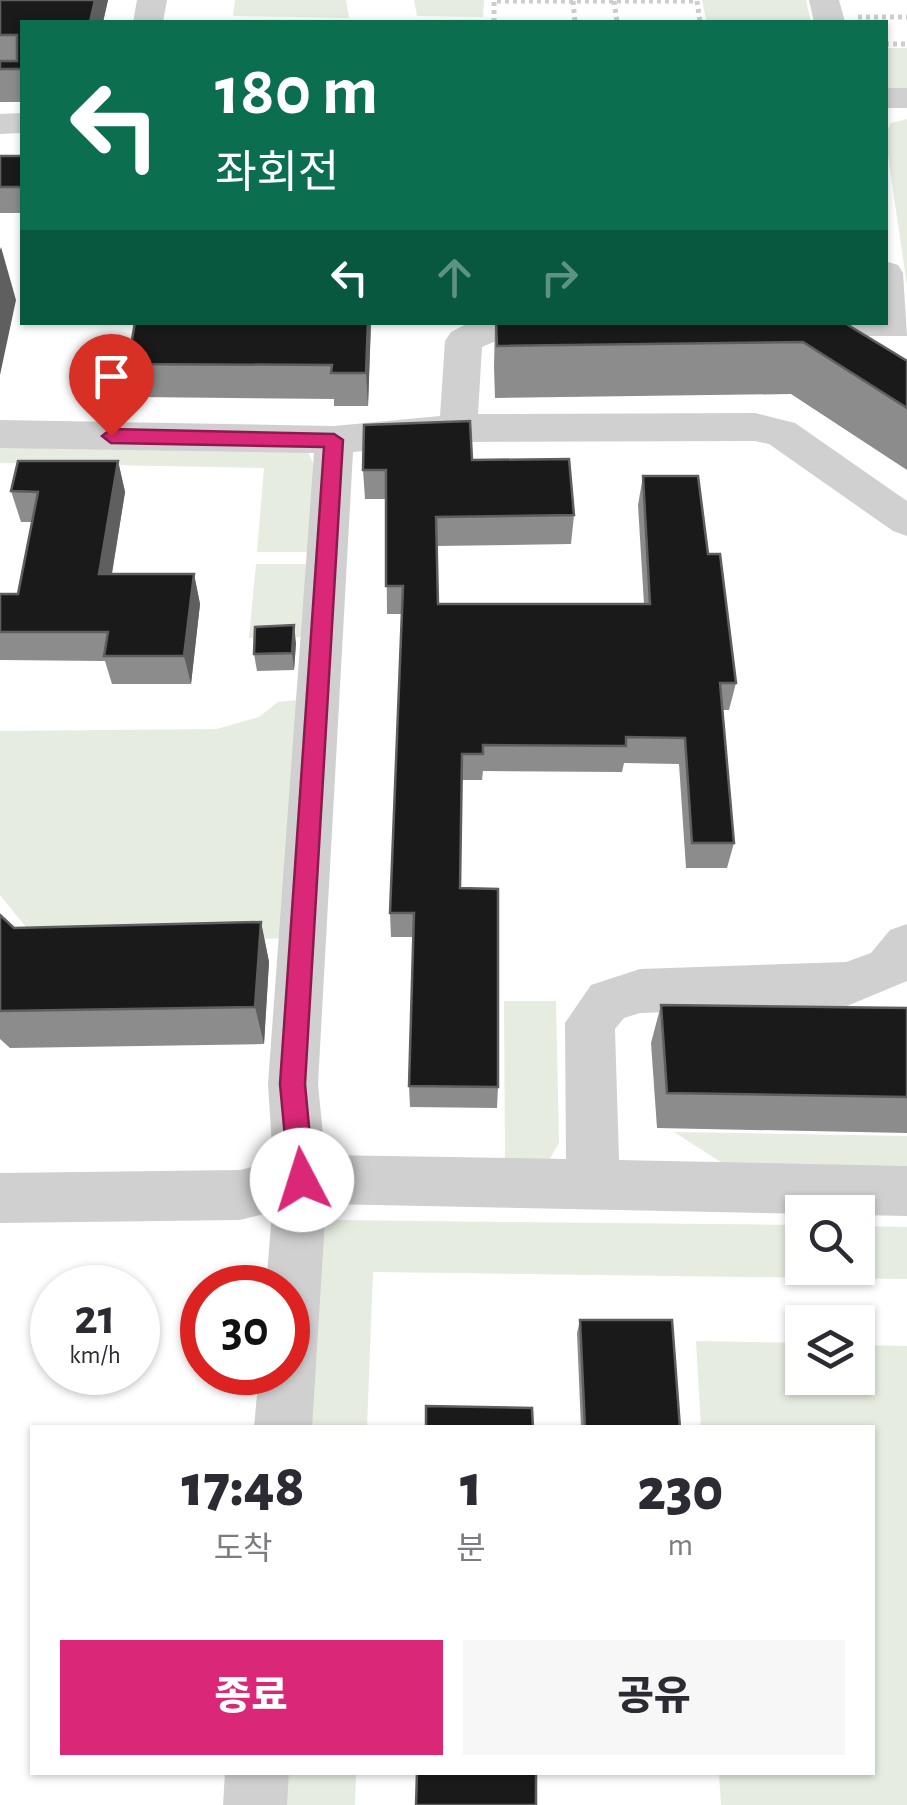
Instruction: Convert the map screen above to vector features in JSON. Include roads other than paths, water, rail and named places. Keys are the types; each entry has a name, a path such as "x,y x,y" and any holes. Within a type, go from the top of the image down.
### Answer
{"street":[{"path":"888,282 902,324"},
{"path":"458,428 464,342 496,325"},
{"path":"0,434 334,440 458,428 755,427 781,432 907,520"},
{"path":"295,1265 302,1180 292,1084 334,440"},
{"path":"593,1185 590,1023 608,1001 640,991 847,984 888,968 907,945"},
{"path":"0,1198 240,1195 302,1180 907,1191"},
{"path":"283,1425 285,1395"},
{"path":"255,1805 257,1775"}]}
